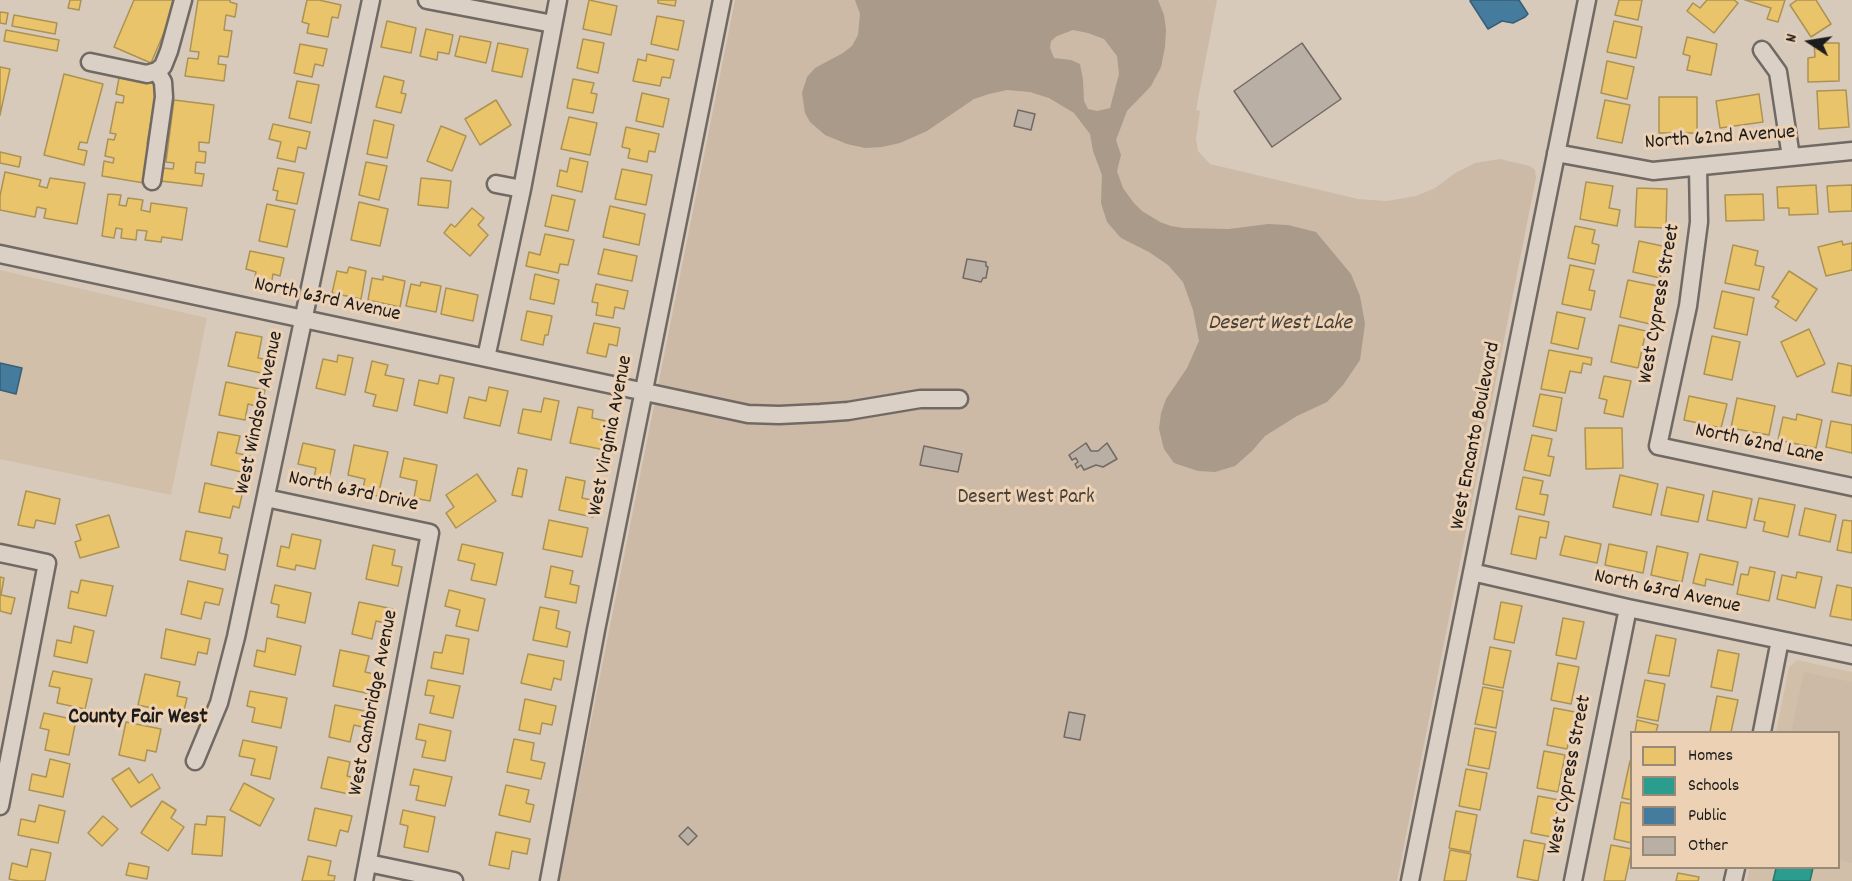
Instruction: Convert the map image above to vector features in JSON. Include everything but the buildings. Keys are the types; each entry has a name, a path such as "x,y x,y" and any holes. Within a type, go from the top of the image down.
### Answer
{"street":[{"path":"90,62 147,74 157,71 163,66 169,51 183,0"},
{"name":"West Windsor Avenue","path":"195,761 219,703 236,637 371,0"},
{"path":"427,0 553,24"},
{"path":"486,358 522,189 558,0"},
{"name":"West Virginia Avenue","path":"549,881 596,630 722,0"},
{"name":"West Encanto Boulevard","path":"1410,881 1587,0"},
{"path":"1762,50 1778,72 1791,157"},
{"path":"152,181 164,97 163,82 157,71"},
{"name":"North 62nd Avenue","path":"1557,153 1653,171 1852,151"},
{"name":"West Cypress Street","path":"1658,447 1688,306 1699,222 1698,167"},
{"path":"496,184 522,189"},
{"name":"North 63rd Avenue","path":"0,254 748,414 779,415 848,411 920,399 959,399"},
{"name":"North 62nd Lane","path":"1658,447 1852,487"},
{"name":"North 63rd Drive","path":"266,498 430,533"},
{"name":"West Cambridge Avenue","path":"364,881 430,533"},
{"path":"0,553 47,563 0,806"},
{"name":"North 63rd Avenue","path":"1472,572 1628,608 1852,655"},
{"name":"West Cypress Street","path":"1573,881 1628,608"},
{"path":"1762,731 1780,640"},
{"path":"368,863 454,881"}],"shaded area":[{"path":"0,270 207,318 171,495 0,459"},
{"path":"1797,660 1852,672 1852,881 1747,881 1749,869 1840,869 1840,731 1776,731 1789,667"}],"green space":[{"name":"Desert West Park","path":"735,0 1217,0 1196,110 1200,111 1196,139 1198,151 1210,164 1358,199 1387,201 1416,196 1435,188 1455,173 1475,163 1500,159 1530,166 1535,170 1536,178 1397,881 559,881"},
{"path":"1804,672 1852,682 1852,863 1840,858 1840,731 1791,731"}],"water":[{"name":"Desert West Lake","path":"855,0 1158,0 1164,15 1166,30 1161,67 1151,86 1127,111 1116,140 1121,155 1117,171 1123,188 1142,211 1171,226 1229,229 1268,224 1288,225 1316,232 1351,274 1360,296 1365,324 1360,360 1343,385 1327,402 1297,416 1265,436 1235,466 1215,472 1198,471 1174,463 1164,449 1159,429 1166,399 1187,368 1199,341 1193,310 1183,282 1168,265 1149,252 1121,238 1107,222 1101,203 1102,175 1093,151 1090,134 1074,113 1049,98 1030,92 1007,90 974,99 927,131 900,143 865,148 825,135 810,122 805,113 802,93 807,77 815,68 852,46 858,35 860,14","holes":["1073,30 1104,39 1117,56 1119,74 1110,108 1097,111 1088,109 1084,101 1080,64 1071,60 1054,58 1050,48 1051,41 1057,36"]}],"district":[{"name":"County Fair West","path":"138,719"}]}
